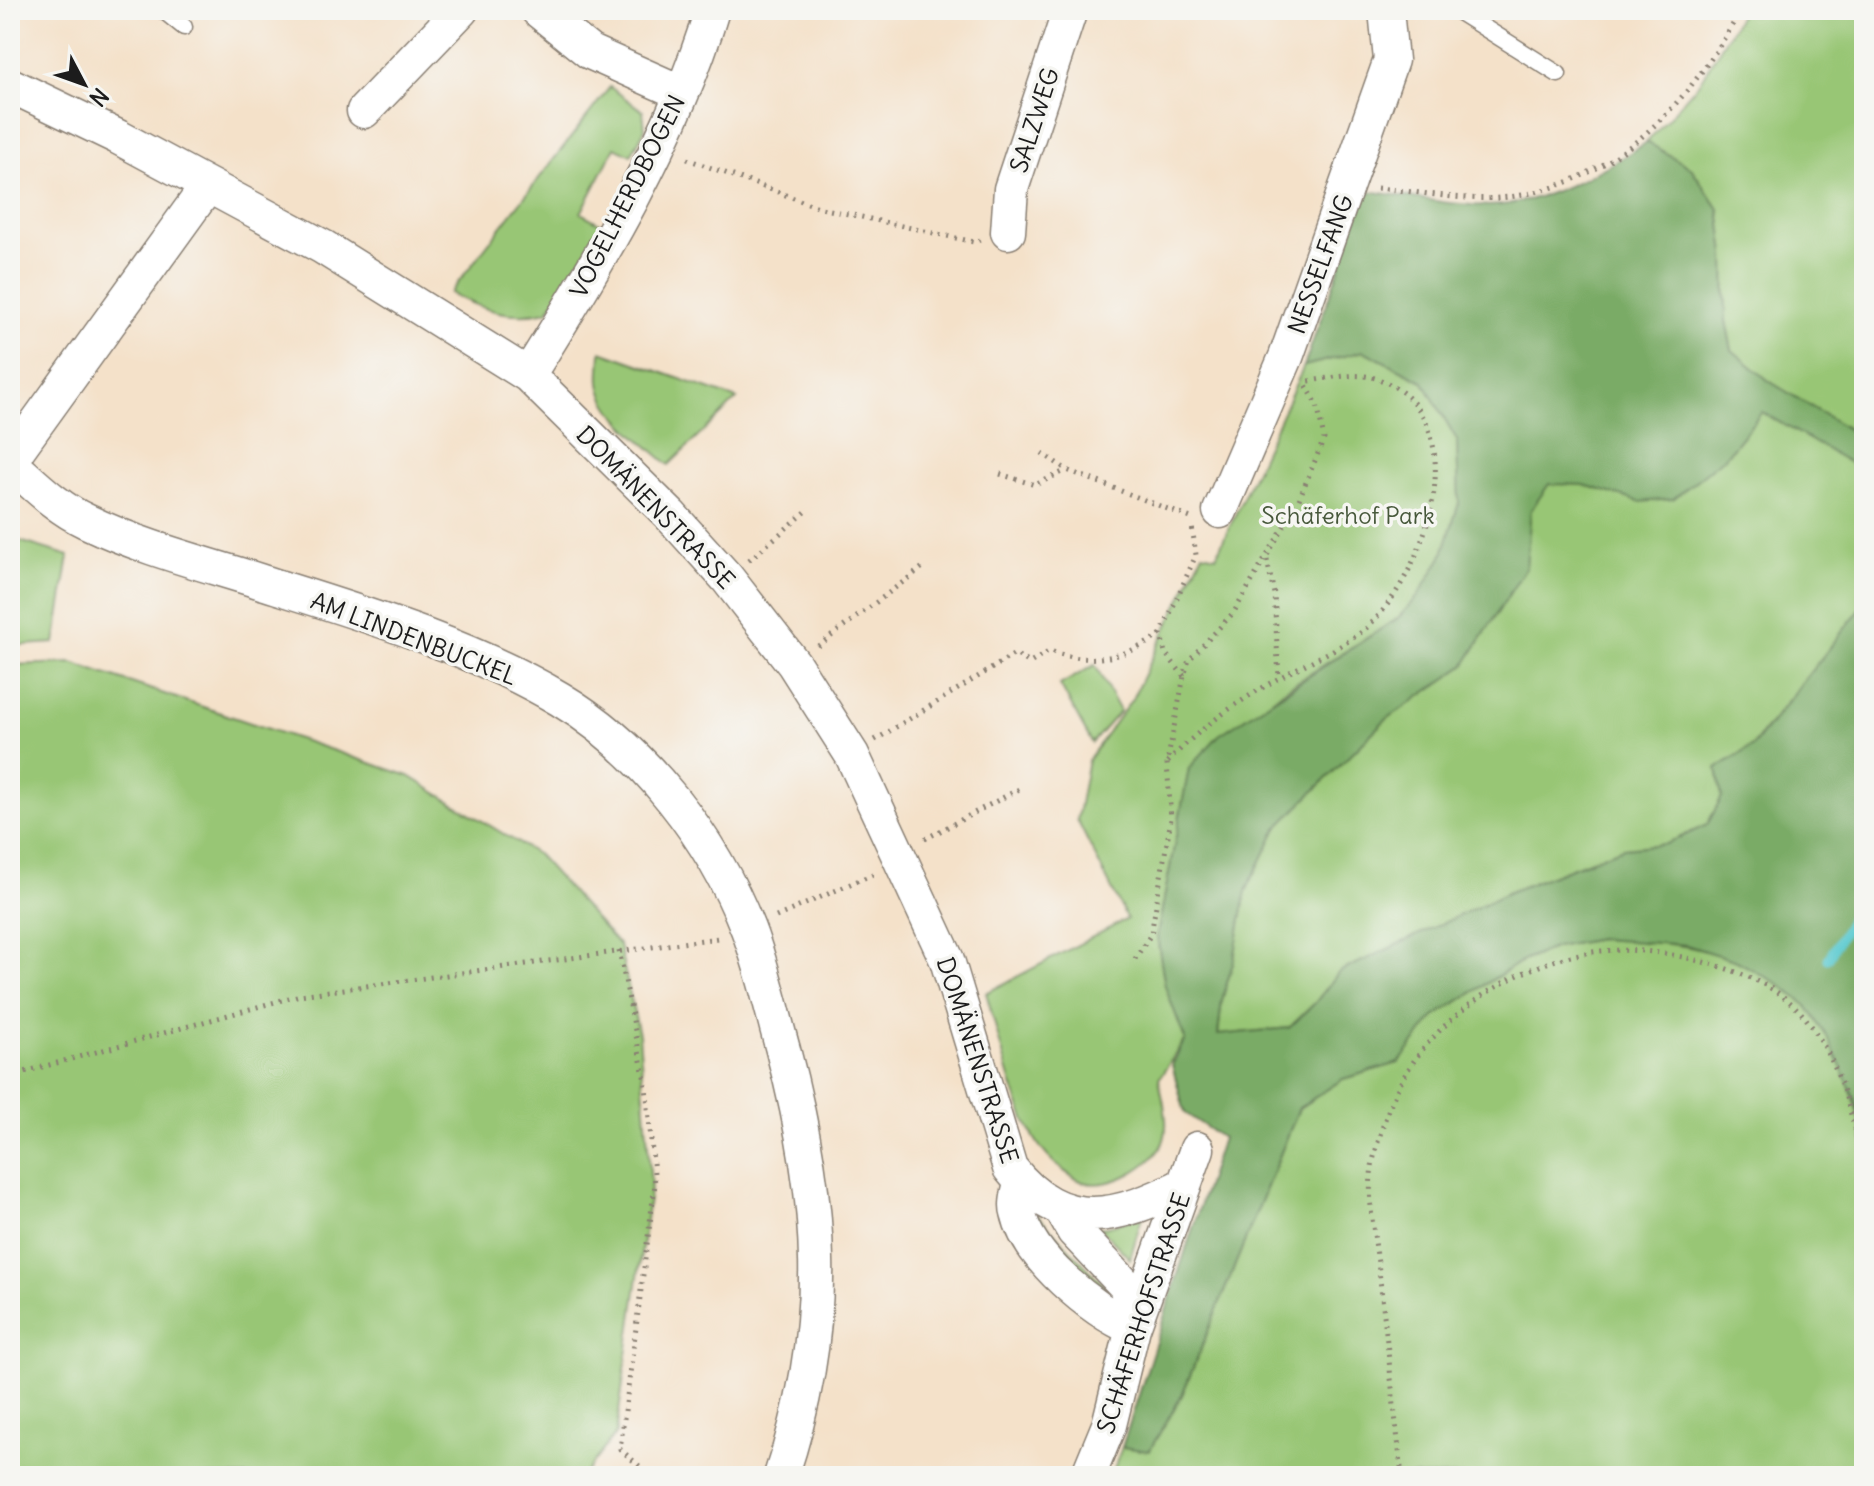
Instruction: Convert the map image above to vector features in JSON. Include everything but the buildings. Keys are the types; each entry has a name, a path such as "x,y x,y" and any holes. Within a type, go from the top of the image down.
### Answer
{"street":[{"path":"364,111 461,10"},
{"path":"538,10 590,52 682,93"},
{"name":"VOGELHERDBOGEN","path":"528,375 566,314 655,147 682,93 712,10"},
{"name":"SALZWEG","path":"1008,232 1011,189 1070,10"},
{"name":"NESSELFANG","path":"1206,515 1286,357 1349,184 1391,60 1386,10"},
{"name":"DOMÄNENSTRASSE","path":"10,85 118,137 323,247 528,375 670,515 727,578 794,664 852,755 947,960 1010,1168 1021,1182 1062,1210 1095,1216 1129,1211 1184,1185"},
{"name":"AM LINDENBUCKEL","path":"207,187 10,461 45,494 84,520 341,607 499,667 563,701 612,737 677,803 727,884 748,930 770,1003 805,1146 816,1226 818,1289 806,1387 781,1476"},
{"name":"SCHÄFERHOFSTRASSE","path":"1088,1476 1109,1425 1133,1328 1197,1149"},
{"name":"DOMÄNENSTRASSE","path":"1021,1182 1017,1211 1035,1249 1105,1316 1133,1328"},
{"name":"DOMÄNENSTRASSE","path":"1062,1210 1074,1231 1127,1287 1133,1328"}],"lane":[{"path":"163,10 184,27"},
{"path":"1456,10 1558,74"}],"path":[{"path":"1349,184 1497,198 1536,192 1582,175 1644,138 1667,116 1697,81 1741,10"},
{"path":"655,147 821,208 974,242 1008,232"},
{"path":"1135,959 1151,934 1171,819 1167,763 1189,660 1234,612 1297,504 1324,439 1317,404 1304,381 1357,375 1378,379 1401,390 1424,422 1434,448 1434,501 1424,539 1397,593 1364,630 1279,678 1209,723 1167,763"},
{"path":"852,755 1015,654 1030,663 1050,651 1078,661 1112,657 1141,649 1161,634 1196,555 1206,515 1067,470 1042,453"},
{"path":"1000,474 1035,485 1067,470"},
{"path":"727,578 808,510"},
{"path":"1266,559 1274,594 1279,678"},
{"path":"794,664 923,567"},
{"path":"1161,634 1165,653 1184,676"},
{"path":"899,852 1023,787"},
{"path":"764,923 868,877"},
{"path":"10,1076 300,995 727,937"},
{"path":"619,950 646,1086 655,1184 620,1449 651,1476"},
{"path":"1402,1476 1372,1209 1373,1162 1399,1086 1423,1050 1454,1017 1489,993 1560,959 1600,951 1683,956 1730,969 1773,989 1802,1014 1833,1069 1860,1148 1864,1184"}],"green space":[{"path":"1743,10 1864,10 1864,439 1769,381 1732,350 1726,321 1725,254 1719,209 1691,168 1647,142 1699,83"},
{"path":"610,87 643,111 645,129 631,155 615,147 581,213 603,225 548,311 535,314 498,312 450,293"},
{"path":"1647,142 1691,168 1719,209 1725,254 1726,321 1732,350 1769,381 1864,439 1864,471 1762,412 1725,457 1673,499 1640,502 1584,485 1549,484 1531,510 1526,567 1464,666 1384,721 1277,828 1246,891 1234,959 1222,1000 1218,1035 1289,1028 1315,1003 1339,972 1509,892 1623,848 1666,844 1707,825 1722,797 1717,768 1753,746 1864,604 1864,1141 1855,1099 1829,1040 1807,1006 1779,984 1737,961 1686,945 1599,939 1556,947 1520,962 1434,1017 1399,1063 1343,1079 1299,1108 1182,1395 1149,1451 1122,1447 1222,1138 1185,1113 1172,1065 1185,1039 1165,986 1157,936 1189,768 1219,735 1398,618 1417,598 1442,557 1459,503 1457,440 1423,381 1364,351 1304,366 1367,191 1472,205 1521,202 1578,182"},
{"path":"601,351 737,399 669,465 627,428 609,406 600,383"},
{"name":"Schäferhof Park","path":"1364,351 1423,381 1457,440 1459,503 1442,557 1417,598 1398,618 1284,690 1189,769 1157,936 1165,986 1185,1039 1159,1079 1166,1133 1159,1149 1142,1167 1106,1183 1083,1182 1054,1163 1032,1133 1016,1095 986,993 1127,919 1077,820 1088,760 1132,699 1203,553 1216,556 1304,366"},
{"path":"1762,412 1864,471 1864,604 1752,746 1717,768 1722,797 1707,825 1666,844 1623,848 1515,890 1339,972 1315,1003 1289,1028 1218,1035 1222,1000 1234,959 1246,891 1277,828 1384,721 1464,666 1526,567 1530,510 1549,483 1584,484 1640,502 1725,457"},
{"path":"10,538 69,556 55,643 10,646"},
{"path":"72,663 409,776 538,855 619,945 639,1035 651,1184 616,1433 583,1476 10,1476 10,665"},
{"path":"1095,665 1120,711 1092,743 1060,685"},
{"path":"1599,939 1682,946 1736,960 1785,986 1806,1005 1828,1035 1850,1087 1864,1141 1864,1476 1111,1476 1122,1447 1149,1451 1182,1395 1299,1108 1343,1079 1399,1063 1434,1017 1521,962 1556,947"},
{"path":"1031,1208 1112,1294 1110,1297 1101,1295 1046,1241"},
{"path":"1142,1217 1130,1259 1100,1228"}],"waterway":[{"path":"1828,959 1864,896"}]}
